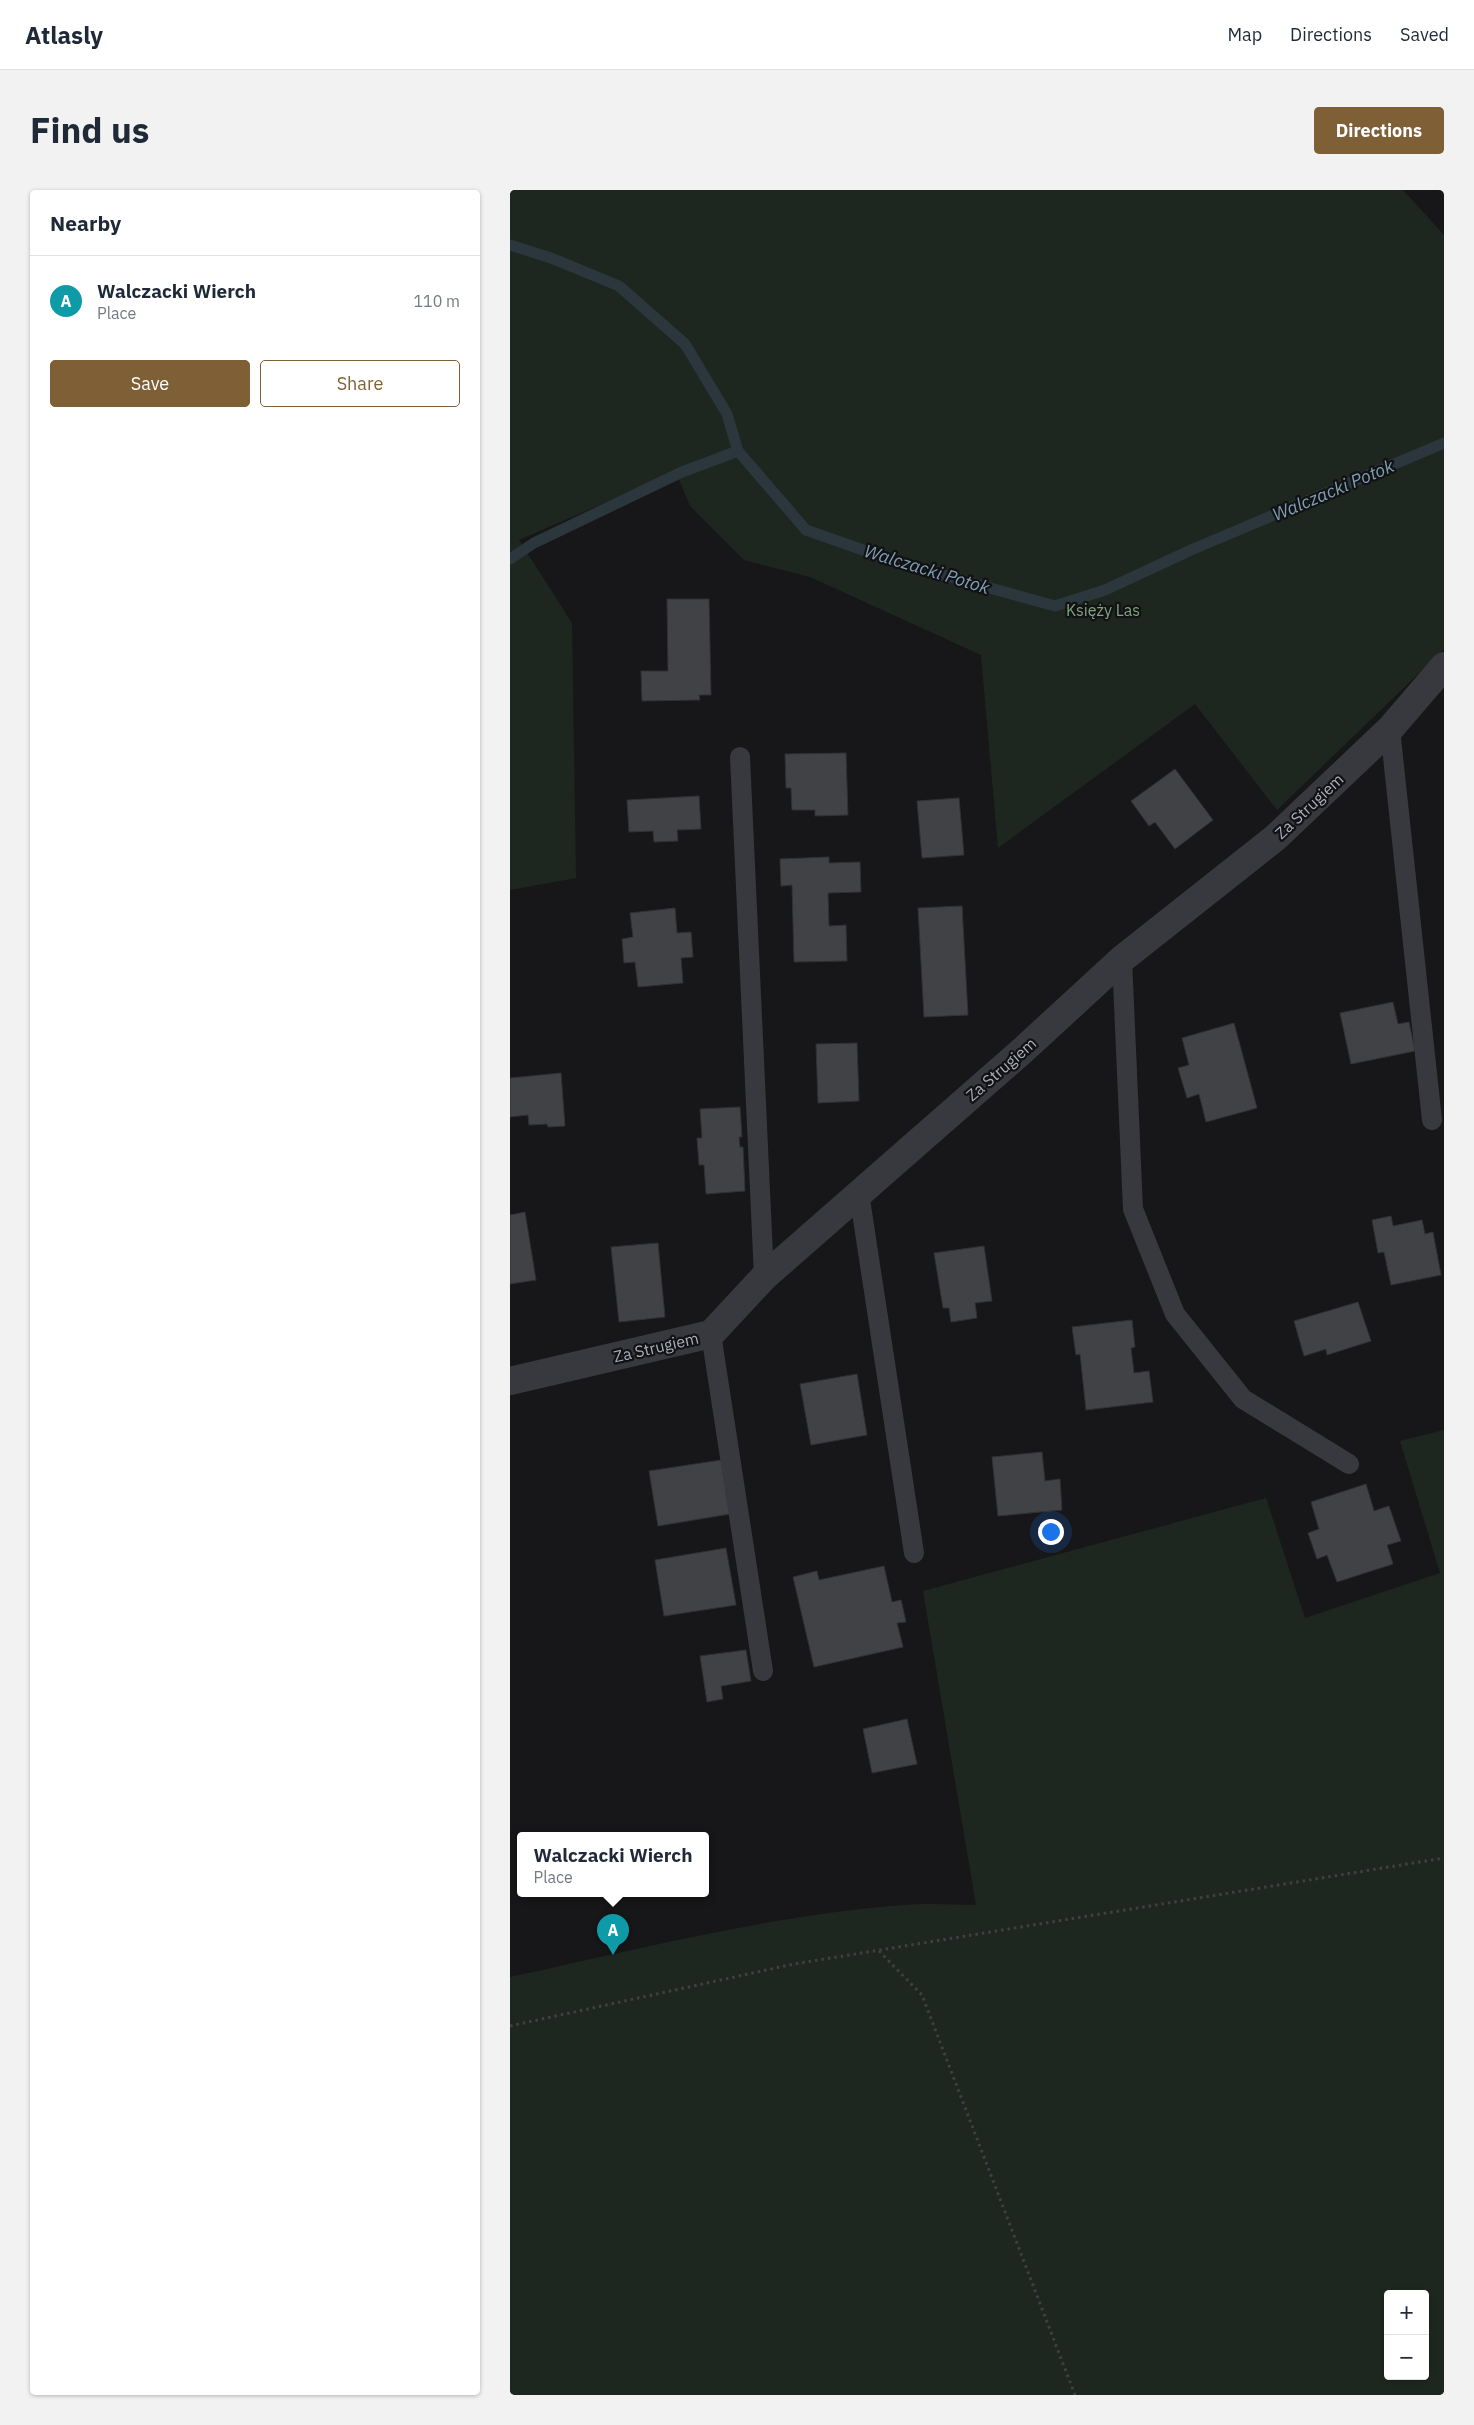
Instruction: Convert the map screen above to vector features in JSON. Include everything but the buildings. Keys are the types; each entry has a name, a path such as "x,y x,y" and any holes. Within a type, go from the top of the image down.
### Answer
{"street":[{"name":"Za Strugiem","path":"510,1381 711,1334 764,1277 1022,1051 1122,959 1275,838 1390,729 1444,666"}],"lane":[{"path":"1390,729 1432,1120"},
{"path":"740,757 764,1277"},
{"path":"1122,959 1133,1209 1175,1314 1243,1399 1349,1464"},
{"path":"859,1192 914,1553"},
{"path":"711,1334 763,1671"}],"path":[{"path":"510,2026 794,1964 1444,1858"},
{"path":"879,1950 922,1995 1075,2395"}],"green space":[{"name":"Księży Las","path":"510,190 1403,190 1444,235 1444,649 1277,810 1195,704 998,848 981,655 810,577 744,560 690,506 676,472 519,540 572,623 576,878 510,890"},
{"path":"1444,1430 1444,2395 510,2395 510,1977 706,1934 805,1917 904,1905 976,1905 923,1591 1266,1498 1305,1618 1440,1573 1400,1441"}],"waterway":[{"name":"Walczacki Potok","path":"510,245 551,258 619,286 685,344 727,414 738,451 806,530 900,563 1055,606 1105,590 1191,550 1444,443"},
{"path":"510,559 534,543 682,472 738,451"}],"place":[{"name":"Walczacki Wierch","path":"613,1955"}]}
